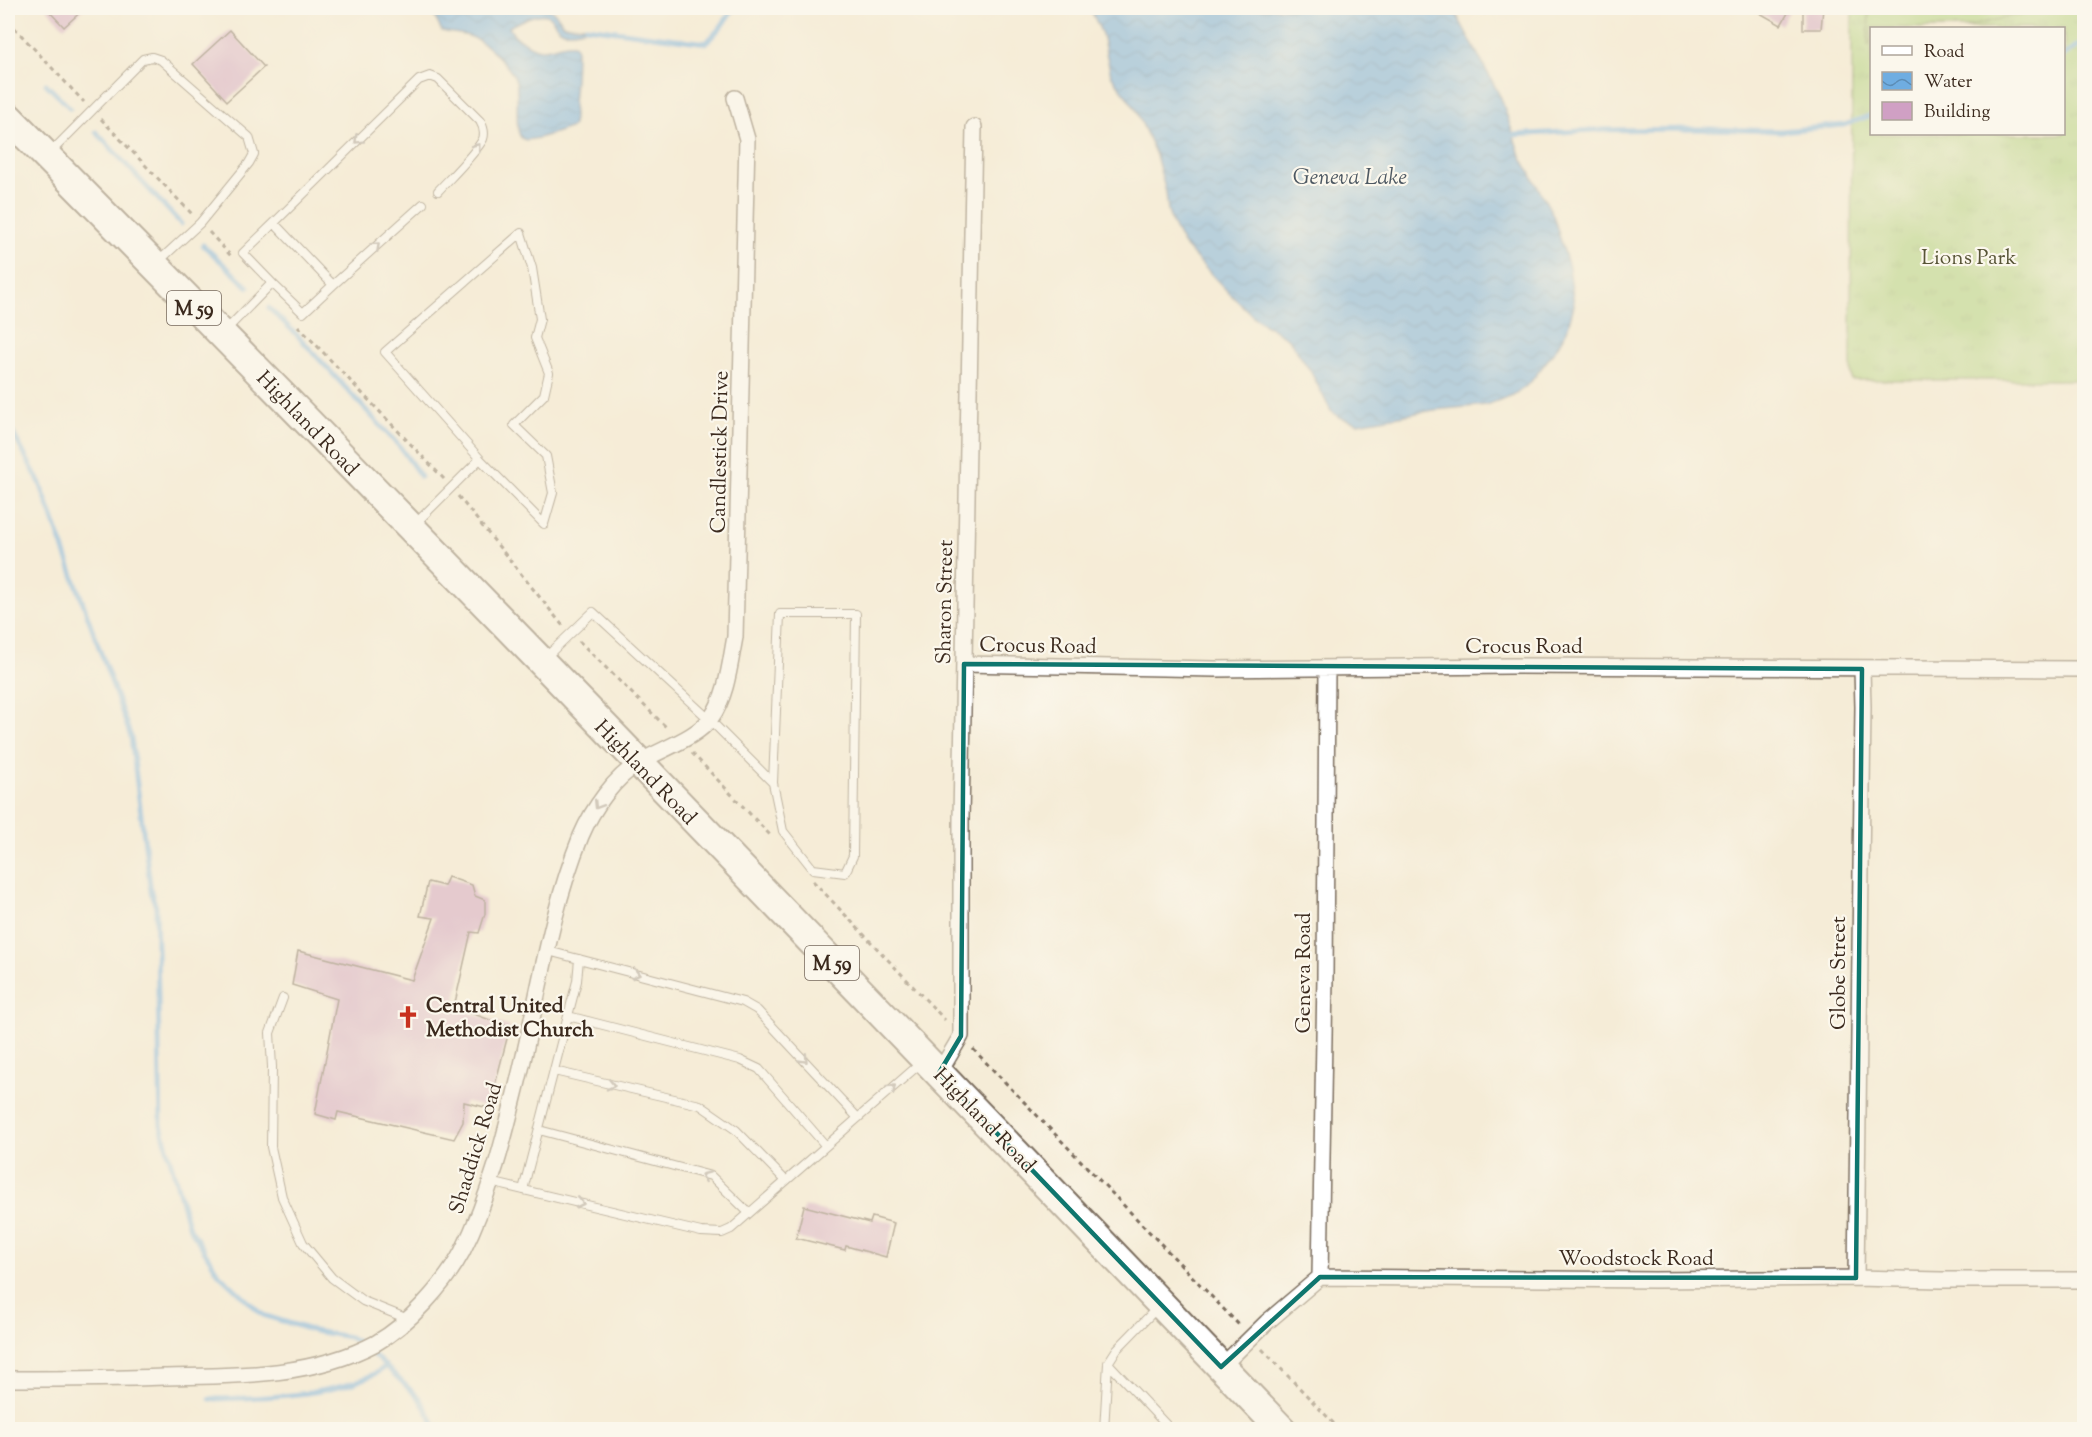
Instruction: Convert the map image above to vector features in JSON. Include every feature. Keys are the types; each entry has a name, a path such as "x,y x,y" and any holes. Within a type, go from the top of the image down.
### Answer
{"highway":[{"name":"Highland Road","path":"8,117 410,528 1282,1430"}],"street":[{"name":"Candlestick Drive","path":"638,763 681,742 710,720 718,706 728,674 735,637 747,139 735,98"},
{"name":"Sharon Street","path":"932,1066 961,1036 964,664 974,127"},
{"name":"Crocus Road","path":"964,664 1215,669 1521,666 2085,669"},
{"name":"Geneva Road","path":"1320,1278 1327,668"},
{"name":"Globe Street","path":"1856,1278 1862,669"},
{"name":"Shaddick Road","path":"8,1379 235,1376 301,1368 346,1356 377,1342 408,1320 436,1289 460,1255 485,1204 520,1071 563,887 582,834 600,800 638,763"},
{"name":"Woodstock Road","path":"1320,1278 2085,1280"},
{"path":"1221,1367 1267,1322 1320,1278"}],"lane":[{"path":"46,157 143,59 152,57 161,60 249,137 254,154 249,163 200,223 154,266"},
{"path":"423,204 303,313 243,253 419,80 429,76 438,79 480,121 483,127 483,138 438,191"},
{"path":"274,223 333,285"},
{"path":"521,233 532,268 540,319 535,338 549,373 544,395 514,425 546,456 553,492 544,524 480,459 385,352 521,233"},
{"path":"221,335 272,283"},
{"path":"410,528 480,459"},
{"path":"540,662 593,612 710,720 773,783 783,831 813,869 845,873 853,856 856,614 780,614 773,783"},
{"path":"548,951 743,1002 757,1010 858,1118"},
{"path":"523,1190 577,981 579,959"},
{"path":"283,998 270,1033 271,1147 282,1197 303,1243 332,1278 363,1301 408,1320"},
{"path":"568,1016 740,1059 759,1068 826,1146"},
{"path":"490,1182 701,1232 722,1233 731,1229 858,1118 932,1066"},
{"path":"554,1071 700,1106 736,1130 786,1181"},
{"path":"539,1130 711,1176 749,1213"},
{"path":"1104,1430 1108,1363 1117,1349 1161,1304"},
{"path":"1108,1363 1171,1430"}],"highlighted area":[{"path":"964,664 1862,669 1856,1278 1320,1277 1221,1367 939,1073 961,1036"}],"green space":[{"name":"Lions Park","path":"1852,8 2084,8 2084,380 1851,380"},
{"path":"1869,8 2045,8 1967,27 1870,27 1870,44 1868,45"}],"water":[{"path":"426,8 548,8 564,25 586,26 584,29 564,31 550,17 541,14 509,27 519,39 540,49 574,44 576,62 572,127 539,138 523,139 520,136 517,122 516,81 509,69 498,56 474,38 442,31 432,12"},
{"name":"Geneva Lake","path":"1090,8 1453,8 1501,98 1519,152 1553,215 1569,268 1574,305 1567,330 1556,349 1529,384 1513,395 1486,405 1434,410 1358,423 1339,417 1331,411 1311,372 1289,339 1255,318 1183,244 1168,210 1166,192 1156,155 1135,108 1111,75 1102,34"}],"building":[{"path":"46,8 85,8 64,27"},
{"path":"1751,8 1791,8 1781,25"},
{"path":"1803,8 1823,8 1821,29 1803,29"},
{"path":"230,30 264,67 227,101 193,64"},
{"name":"Central United Methodist Church","path":"448,877 472,885 475,896 485,900 485,914 479,933 471,932 454,1007 510,1027 489,1108 464,1102 463,1122 454,1139 338,1112 336,1120 315,1114 337,999 292,985 298,951 412,980 434,918 420,916 428,882 444,886"},
{"path":"804,1206 870,1223 872,1217 894,1223 886,1257 846,1246 845,1250 796,1238"}],"waterway":[{"path":"586,27 706,43 734,8"},
{"path":"2065,54 2084,42"},
{"path":"46,84 70,108"},
{"path":"1513,135 1594,130 1781,131 1844,125 1870,116"},
{"path":"96,132 181,224"},
{"path":"203,245 248,287"},
{"path":"269,308 297,335 400,447 421,477"},
{"path":"8,424 40,483 131,737 151,892 156,907 161,1125 188,1225 219,1274 263,1315 314,1331 349,1337 356,1341 419,1398 438,1430"},
{"path":"210,1399 252,1398 326,1390 350,1384 386,1366"}],"place":[{"name":"Central United Methodist Church","path":"408,1017"}]}
